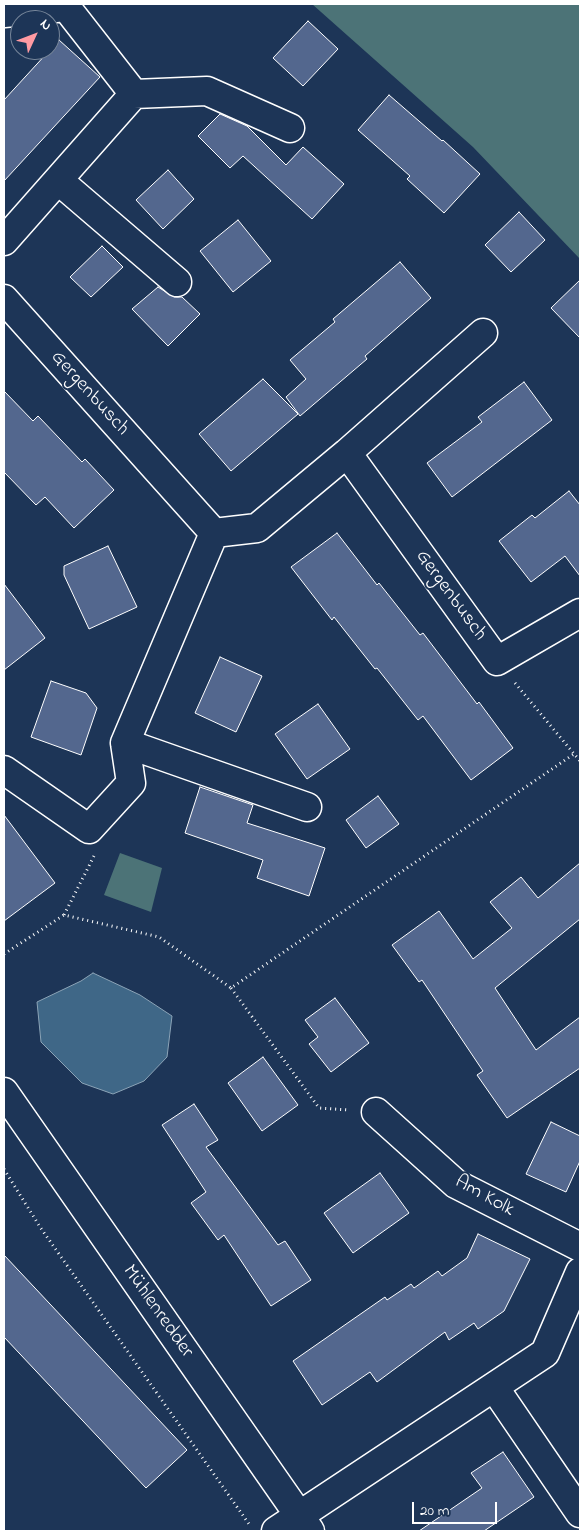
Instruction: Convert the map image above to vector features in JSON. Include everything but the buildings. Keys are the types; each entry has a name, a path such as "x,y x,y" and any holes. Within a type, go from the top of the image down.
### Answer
{"street":[{"path":"4,13 66,5 134,94"},
{"path":"4,241 134,94 207,91 290,128"},
{"path":"58,180 177,282"},
{"name":"Gergenbusch","path":"4,299 214,533"},
{"path":"4,770 89,829 131,783 125,743 214,533 257,528 347,453 483,333"},
{"name":"Gergenbusch","path":"347,453 497,662 580,613"},
{"path":"125,743 307,807"},
{"name":"Mühlenredder","path":"4,1092 304,1523"},
{"name":"Am Kolk","path":"376,1112 456,1184 580,1247"},
{"path":"276,1531 304,1523 494,1387 545,1353 580,1272"},
{"path":"494,1387 580,1513"}],"path":[{"path":"497,662 580,761"},
{"path":"231,988 574,754"},
{"path":"4,954 64,914 95,853"},
{"path":"64,914 159,937 231,988 320,1108 376,1112"},
{"path":"4,1169 40,1227 253,1531"}],"green space":[{"path":"312,4 580,4 580,259 473,147"},
{"path":"120,853 162,868 151,912 104,895"}],"water":[{"path":"93,973 140,995 172,1016 167,1057 144,1081 113,1094 82,1083 41,1042 37,1002 81,981"}]}
